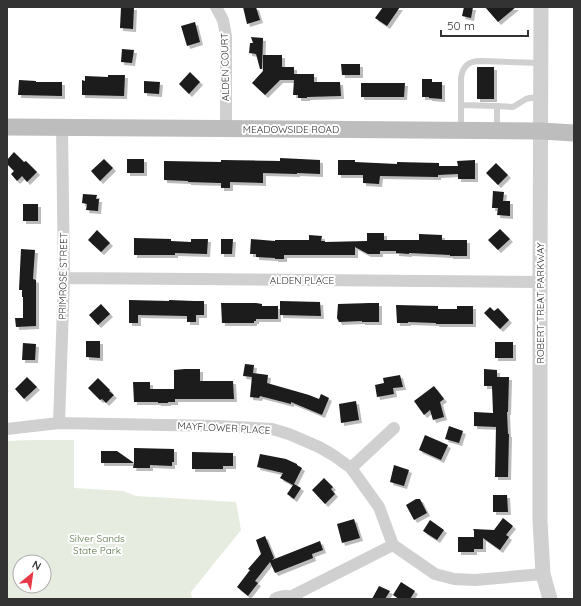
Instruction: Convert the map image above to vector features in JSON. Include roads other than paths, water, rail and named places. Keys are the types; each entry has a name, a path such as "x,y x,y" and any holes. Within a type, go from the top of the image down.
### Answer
{"main road":[{"name":"MEADOWSIDE ROAD","path":"7,128 540,131 574,133"}],"street":[{"name":"ALDEN COURT","path":"216,7 223,20 226,36 226,129"},
{"name":"ROBERT TREAT PARKWAY","path":"541,7 540,521 543,574 550,599"},
{"name":"PRIMROSE STREET","path":"59,423 64,278 62,128"},
{"name":"ALDEN PLACE","path":"64,278 540,282"},
{"name":"MAYFLOWER PLACE","path":"7,429 59,423 217,426 272,429 289,434 305,440 333,455 351,468 379,507 393,545"},
{"path":"351,468 394,428"},
{"path":"275,599 287,595 295,598 393,545 434,574 454,579 475,580 543,574"}],"lane":[{"path":"461,131 461,78 462,71 467,64 474,61 541,63"},
{"path":"461,105 513,107 526,99 541,97"},
{"path":"496,106 497,131"}],"park label":[{"name":"Silver Sands State Park","path":"97,544"}]}
